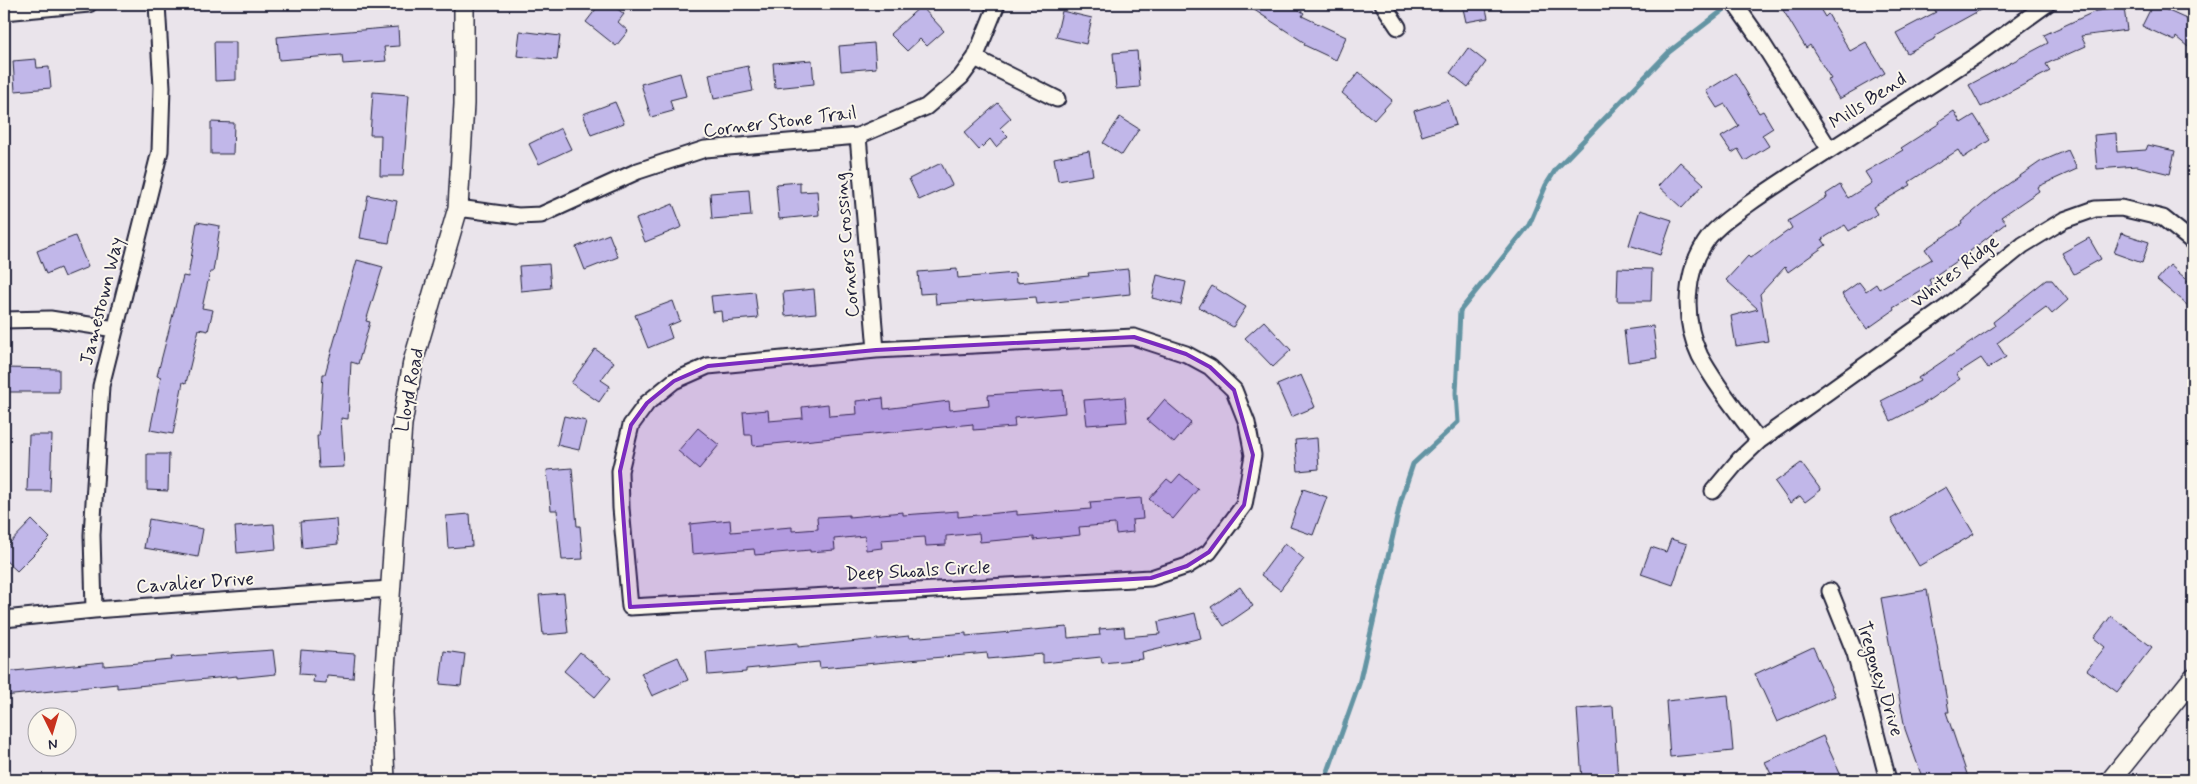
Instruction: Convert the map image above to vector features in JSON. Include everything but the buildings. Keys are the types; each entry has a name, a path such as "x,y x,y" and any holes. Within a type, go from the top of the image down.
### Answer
{"street":[{"path":"4,12 90,4"},
{"name":"Jamestown Way","path":"94,610 92,535 101,386 160,151 162,87 157,4"},
{"name":"Lloyd Road","path":"385,780 382,712 402,424 413,362 458,208 464,104 464,4"},
{"name":"Corner Stone Trail","path":"458,208 518,216 541,215 638,171 705,149 858,136 926,107 961,77 974,58 997,4"},
{"path":"1383,4 1398,27"},
{"name":"Mills Bend","path":"1735,4 1761,40 1830,150 1977,55 2047,4"},
{"path":"974,58 1058,99"},
{"name":"Corners Crossing","path":"858,136 876,350"},
{"path":"1759,441 1708,371 1692,336 1687,305 1692,272 1702,248 1720,226 1762,195 1830,150"},
{"name":"Whites Ridge","path":"1713,491 1739,460 1759,441 1948,306 2023,245 2064,220 2094,209 2121,208 2163,218 2193,242"},
{"path":"4,320 50,319 115,329"},
{"name":"Deep Shoals Circle","path":"1134,337 1186,354 1210,367 1234,390 1247,423 1252,455 1244,505 1209,552 1187,566 1150,578 630,607 621,508 620,471 631,425 647,403 674,381 708,366 876,350 1134,337"},
{"name":"Cavalier Drive","path":"4,619 94,610 390,589"},
{"name":"Tregoney Drive","path":"1830,591 1855,653 1888,780"},
{"path":"2112,780 2193,678"}],"highlighted area":[{"path":"1134,337 1186,354 1210,367 1234,390 1253,455 1244,505 1209,552 1187,566 1151,578 630,607 620,471 631,425 647,403 674,381 708,366 876,350"}],"waterway":[{"path":"1325,780 1359,684 1401,500 1413,464 1458,422 1456,393 1460,311 1529,225 1546,185 1556,169 1669,52 1731,4"}]}
